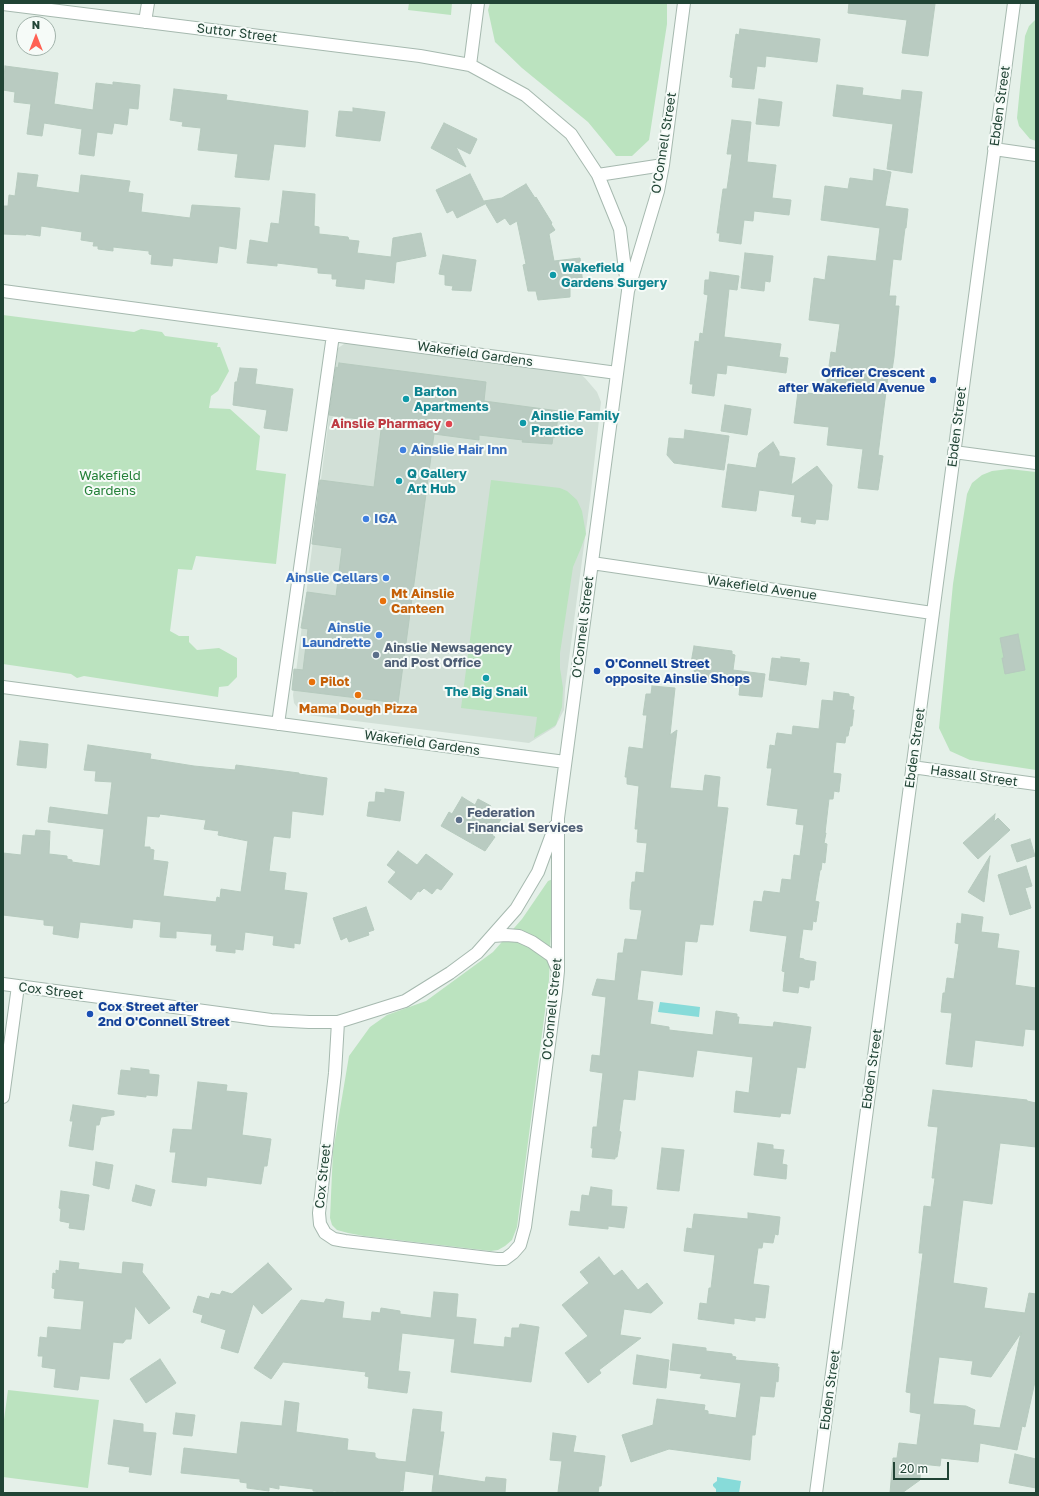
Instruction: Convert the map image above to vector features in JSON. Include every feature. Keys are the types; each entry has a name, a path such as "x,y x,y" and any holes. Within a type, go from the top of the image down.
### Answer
{"street":[{"path":"145,22 148,3"},
{"path":"470,65 478,3"},
{"name":"O'Connell Street","path":"513,1253 520,1245 525,1227 558,971 558,818 628,291 658,191 663,165 684,3"},
{"name":"Ebden Street","path":"816,1493 1014,3"},
{"name":"Suttor Street","path":"3,4 420,56 470,65 525,95 571,134 598,175 620,229 628,291"},
{"path":"994,149 1036,155"},
{"path":"598,175 663,165"},
{"name":"Wakefield Gardens","path":"3,291 617,372"},
{"path":"278,724 333,335"},
{"path":"954,452 1036,462"},
{"name":"Wakefield Avenue","path":"592,563 932,613"},
{"name":"Wakefield Gardens","path":"3,687 566,762"},
{"name":"Hassall Street","path":"912,767 1036,784"},
{"name":"Cox Street","path":"3,984 271,1020 338,1022 405,1001 450,973 477,953 516,909 538,872 558,818"},
{"path":"493,936 519,936 532,942 552,956 558,971"},
{"path":"3,1097 18,986"},
{"name":"Cox Street","path":"338,1022 335,1072 319,1213 320,1224 325,1233 334,1239 345,1241 497,1259 505,1259 513,1253"}],"shaded area":[{"path":"350,340 575,370 585,378 597,392 601,402 590,500 565,689 564,710 555,727 529,743 308,715 301,712 294,703 293,695 338,348"}],"green space":[{"path":"409,3 452,3 451,15 408,10"},
{"path":"490,3 667,3 667,24 649,140 632,156 616,156 588,122 522,68 495,42 488,10"},
{"path":"1036,19 1036,141 1030,139 1019,126 1017,118 1025,36 1029,26"},
{"name":"Wakefield Gardens","path":"3,315 134,332 141,329 162,332 165,336 218,343 217,347 220,347 229,371 218,391 211,396 209,408 230,409 260,436 256,470 286,474 276,564 196,556 192,570 178,569 170,631 179,636 189,636 189,642 197,650 219,648 237,658 237,677 228,686 219,687 218,697 84,676 77,678 71,674 3,664"},
{"path":"1009,469 1036,472 1036,770 970,760 950,751 939,728 953,584 967,494 972,483 982,475 992,471"},
{"path":"491,480 560,488 567,491 577,500 582,511 586,534 573,567 560,653 560,668 563,688 562,707 556,725 534,738 537,717 461,708"},
{"path":"553,879 549,980 517,1227 512,1240 498,1250 491,1251 364,1236 337,1230 332,1225 330,1218 333,1151 349,1056 370,1027 387,1015 426,1001 493,952 522,919 548,881"},
{"path":"8,1390 99,1400 88,1488 3,1477 3,1427"}],"water":[{"path":"660,1002 700,1007 699,1017 658,1012"},
{"path":"717,1477 741,1481 739,1493 716,1492 713,1484 717,1481"}],"building":[{"path":"849,3 935,4 928,56 902,53 907,20 848,13"},
{"path":"740,29 820,39 817,62 766,56 765,67 757,66 754,89 732,87 733,78 730,77 736,34 739,35"},
{"path":"5,66 58,73 54,104 93,110 96,83 113,85 113,82 140,85 138,109 129,108 127,125 114,123 112,134 97,132 94,156 79,154 82,129 44,123 42,136 27,134 31,104 14,102 15,92 3,90"},
{"path":"837,85 863,88 862,95 901,100 902,90 922,92 912,173 887,169 893,124 833,116"},
{"path":"174,89 227,95 226,100 308,111 305,147 274,144 269,180 235,177 238,154 198,150 201,128 182,126 183,122 170,120"},
{"path":"759,99 782,102 779,126 756,124"},
{"path":"353,108 385,112 380,141 336,136 339,111 353,112"},
{"path":"732,120 751,122 747,162 776,165 772,198 791,200 789,215 754,211 753,221 744,220 741,244 719,241 720,233 717,233 723,189 727,189 732,154 727,154"},
{"path":"444,123 477,139 470,154 456,147 466,167 431,148"},
{"path":"874,169 891,172 885,206 908,209 901,260 893,259 889,296 896,296 895,306 899,306 894,357 891,377 888,376 878,455 883,456 878,490 858,488 863,449 827,445 829,427 794,423 798,392 825,395 831,352 836,353 840,324 809,320 814,278 825,280 828,256 876,261 880,228 821,220 825,186 848,189 850,178 873,181"},
{"path":"18,173 38,175 36,187 79,193 81,175 130,181 128,192 143,194 141,212 190,218 192,205 240,208 236,249 219,246 217,263 173,258 172,266 151,264 152,255 149,254 149,251 113,247 113,251 98,249 98,246 93,246 94,242 81,240 82,232 41,226 40,236 26,234 3,234 3,206 8,206 9,195 15,196"},
{"path":"470,174 485,204 457,218 453,210 447,213 436,190"},
{"path":"526,184 535,198 536,197 555,230 549,234 554,261 580,258 583,285 570,286 570,297 538,300 536,291 528,291 523,265 526,264 517,221 510,225 505,218 497,223 484,201 502,198"},
{"path":"283,191 315,194 314,226 319,227 319,234 348,237 349,240 359,241 357,253 391,257 393,238 421,233 426,256 396,262 394,283 365,279 364,289 336,286 337,279 332,279 332,274 318,273 318,268 277,263 277,266 247,263 250,240 268,243 271,223 279,224"},
{"path":"745,253 773,256 770,282 765,281 764,291 741,288"},
{"path":"443,255 476,260 471,291 452,290 453,286 445,285 445,275 439,274"},
{"path":"710,272 739,276 737,290 729,289 724,337 781,344 779,357 788,358 786,373 727,365 726,374 717,373 714,396 692,393 693,384 690,384 695,341 699,342 700,333 703,334 708,295 704,294 705,280 709,280"},
{"path":"339,363 486,382 484,401 559,411 555,437 553,437 552,444 522,442 523,440 479,435 479,440 434,434 398,703 292,690 294,669 303,670 308,629 301,628 307,592 336,596 342,548 312,544 320,480 374,487 382,422 329,415 336,367 338,368"},
{"path":"240,368 257,369 255,384 293,389 287,431 264,428 267,410 233,405 235,382 237,382"},
{"path":"725,405 751,409 747,435 721,431"},
{"path":"685,430 729,436 724,470 674,463 667,455 669,438 684,439"},
{"path":"773,442 779,452 779,456 795,458 791,485 817,466 832,485 828,520 816,519 815,524 801,522 802,517 792,516 795,495 759,490 756,511 722,507 728,464 756,468 759,453"},
{"path":"1018,634 1025,670 1005,674 1002,658 1004,658 1000,638"},
{"path":"694,646 732,651 732,654 735,655 733,670 765,674 762,697 739,695 740,686 696,680 693,664 691,663"},
{"path":"781,657 800,659 799,662 809,663 806,685 769,680 772,658 781,659"},
{"path":"652,686 675,688 670,735 677,730 670,788 703,791 705,775 720,777 717,807 728,808 713,925 700,924 697,942 685,941 682,975 641,970 637,1000 653,1002 650,1024 669,1027 669,1030 713,1035 716,1011 737,1014 737,1017 739,1017 738,1024 773,1027 774,1022 811,1027 805,1068 797,1067 790,1114 781,1113 780,1117 734,1112 736,1091 749,1093 753,1057 697,1050 693,1077 638,1070 635,1100 623,1100 619,1131 621,1132 617,1157 615,1157 615,1159 592,1157 593,1148 591,1148 593,1127 597,1127 603,1073 590,1071 592,1055 600,1056 606,997 592,995 597,979 615,981 618,953 623,953 625,939 637,940 642,910 630,909 630,900 632,882 635,882 636,872 644,873 647,843 637,842 638,829 635,829 639,786 627,784 627,777 625,777 629,747 643,749 647,715 643,715 646,694 651,694"},
{"path":"834,692 849,694 849,696 854,697 852,710 854,710 852,726 850,726 845,743 836,742 833,773 841,774 839,792 834,791 833,799 829,799 824,843 827,844 825,863 822,862 815,901 819,902 816,922 813,921 812,930 803,929 799,958 816,962 814,980 810,980 809,988 799,986 798,993 783,991 785,972 782,971 787,936 750,931 754,901 762,902 764,891 780,893 782,879 791,880 794,855 800,856 804,825 796,824 798,809 767,805 772,768 767,768 770,745 775,746 777,733 792,735 793,726 819,729 822,700 833,701"},
{"path":"20,741 48,744 46,768 17,765"},
{"path":"88,745 151,754 150,759 194,766 235,770 236,765 327,778 323,815 292,811 290,838 274,836 273,838 269,871 286,873 284,890 307,893 300,944 294,943 294,948 273,945 274,936 245,932 243,950 235,949 235,953 216,951 217,945 211,945 212,934 176,931 176,938 160,937 161,922 133,919 132,928 80,922 78,938 53,934 54,926 44,925 44,920 3,915 3,853 21,855 23,835 35,836 36,830 50,831 49,854 67,856 67,859 72,860 72,862 100,866 104,829 48,822 50,807 108,815 112,782 95,781 96,771 84,770","holes":["160,814 206,820 204,829 219,831 218,835 248,841 241,892 221,889 220,898 217,897 216,902 163,896 168,862 153,860 154,850 150,849 150,847 144,847 147,816 159,817"]},
{"path":"385,789 404,792 400,821 367,816 369,802 375,802 376,792 385,793"},
{"path":"462,797 475,805 478,799 491,806 488,811 501,819 492,835 495,837 485,851 441,826 449,812 452,814"},
{"path":"995,814 994,822 998,818 1010,830 978,859 963,843"},
{"path":"1030,839 1035,856 1017,862 1011,845"},
{"path":"398,851 417,865 426,854 453,874 441,890 437,888 432,894 424,888 420,892 418,891 411,900 388,882 396,872 387,865"},
{"path":"990,856 984,902 968,892"},
{"path":"1026,866 1032,886 1025,888 1031,908 1010,915 998,875"},
{"path":"366,907 374,930 368,932 369,935 349,942 347,937 341,940 333,918"},
{"path":"962,914 983,917 981,932 999,934 997,948 1019,951 1015,985 1036,988 1036,1030 1025,1029 1023,1046 975,1040 972,1067 946,1064 952,1013 941,1012 943,993 945,993 947,978 954,979 959,944 955,943 957,923 961,924"},
{"path":"131,1068 149,1070 149,1074 159,1075 157,1096 146,1095 146,1097 118,1094 121,1070 131,1071"},
{"path":"198,1082 227,1085 226,1091 247,1093 242,1135 271,1139 267,1166 264,1166 261,1184 207,1177 206,1186 172,1182 176,1152 170,1152 173,1129 192,1130"},
{"path":"933,1090 1027,1100 1036,1103 1036,1147 1000,1143 992,1204 963,1200 953,1283 987,1288 984,1308 1025,1313 1029,1293 1036,1294 1036,1377 1025,1427 1022,1426 1017,1450 980,1443 978,1462 941,1458 940,1466 921,1464 920,1480 902,1493 890,1493 893,1458 897,1458 899,1443 917,1445 921,1414 910,1412 911,1393 906,1392 923,1253 919,1253 924,1206 931,1207 935,1178 932,1178 938,1127 928,1126","holes":["1021,1333 1000,1428 973,1425 975,1410 966,1406 933,1404 939,1357 973,1361 971,1374 991,1377"]},
{"path":"73,1105 114,1111 114,1115 101,1117 99,1125 96,1125 93,1150 69,1146 73,1121 70,1121"},
{"path":"758,1143 773,1145 773,1149 784,1150 782,1164 787,1165 786,1179 754,1175"},
{"path":"662,1148 684,1150 679,1191 657,1189"},
{"path":"96,1162 113,1165 109,1189 93,1185"},
{"path":"136,1185 155,1190 151,1206 132,1201"},
{"path":"591,1187 612,1190 611,1206 627,1207 624,1228 608,1226 608,1229 569,1225 571,1211 580,1212 582,1195 589,1196"},
{"path":"61,1191 89,1195 84,1230 69,1228 70,1223 60,1221 61,1209 59,1208"},
{"path":"748,1213 780,1217 778,1235 775,1234 773,1243 763,1242 762,1248 758,1248 753,1284 769,1286 765,1318 755,1317 755,1321 734,1318 734,1324 698,1319 700,1303 707,1304 709,1288 711,1288 715,1255 684,1251 687,1228 692,1229 694,1214 748,1219"},
{"path":"599,1257 614,1276 622,1270 638,1290 647,1283 663,1303 651,1313 624,1309 620,1335 641,1338 599,1370 601,1373 588,1383 565,1353 588,1336 562,1305 589,1283 580,1272"},
{"path":"60,1261 79,1263 78,1269 122,1274 123,1262 143,1264 142,1272 170,1308 149,1324 135,1306 131,1339 126,1339 123,1343 113,1342 109,1379 80,1376 78,1390 54,1387 56,1369 42,1367 43,1356 38,1356 40,1337 47,1338 48,1327 81,1330 84,1301 54,1298 55,1289 52,1288 53,1273 56,1274 56,1270 59,1271"},
{"path":"268,1263 292,1289 262,1314 253,1304 238,1353 221,1348 226,1330 201,1322 203,1315 193,1312 198,1296 209,1299 211,1293 220,1295 222,1291 232,1294"},
{"path":"434,1292 458,1294 456,1317 476,1319 473,1344 504,1347 505,1337 511,1338 512,1328 519,1328 520,1324 539,1327 531,1382 451,1372 455,1339 402,1333 398,1371 410,1372 407,1393 368,1388 369,1377 365,1376 366,1372 283,1362 271,1379 254,1368 301,1300 324,1303 326,1299 344,1302 342,1318 371,1321 372,1312 380,1313 381,1308 400,1311 400,1314 431,1318"},
{"path":"673,1344 706,1348 706,1351 732,1354 732,1356 736,1357 735,1360 778,1364 778,1382 776,1381 774,1397 760,1396 755,1435 752,1435 750,1460 669,1449 631,1462 622,1435 653,1425 657,1399 705,1405 704,1410 708,1411 708,1414 736,1418 741,1383 700,1378 702,1374 670,1370"},
{"path":"637,1355 669,1360 666,1388 633,1384"},
{"path":"160,1359 176,1383 146,1403 130,1379"},
{"path":"285,1401 299,1403 296,1432 348,1439 347,1450 375,1453 375,1457 378,1459 406,1462 413,1409 442,1412 440,1432 444,1432 438,1475 485,1482 486,1477 506,1479 505,1493 432,1492 434,1475 405,1471 403,1491 400,1490 400,1493 352,1493 333,1491 333,1493 330,1493 313,1491 313,1489 279,1485 279,1489 269,1487 269,1491 247,1488 247,1483 240,1482 240,1479 181,1473 184,1448 237,1454 241,1422 282,1426"},
{"path":"176,1413 195,1415 192,1436 173,1434"},
{"path":"114,1420 143,1424 143,1432 156,1433 151,1475 129,1472 130,1467 108,1464"},
{"path":"553,1433 576,1436 573,1452 605,1456 601,1486 599,1486 598,1493 558,1492 562,1461 550,1460"},
{"path":"1015,1454 1036,1459 1036,1488 1009,1483"}],"place":[{"name":"Wakefield Gardens Surgery","path":"553,275"},
{"name":"Officer Crescent after Wakefield Avenue","path":"933,380"},
{"name":"Barton Apartments","path":"406,399"},
{"name":"Ainslie Family Practice","path":"523,423"},
{"name":"Ainslie Pharmacy","path":"449,424"},
{"name":"Ainslie Hair Inn","path":"403,450"},
{"name":"Q Gallery Art Hub","path":"399,481"},
{"name":"IGA","path":"366,519"},
{"name":"Ainslie Cellars","path":"386,578"},
{"name":"Mt Ainslie Canteen","path":"383,601"},
{"name":"Ainslie Laundrette","path":"379,635"},
{"name":"Ainslie Newsagency and Post Office","path":"376,655"},
{"name":"O'Connell Street opposite Ainslie Shops","path":"597,671"},
{"name":"The Big Snail","path":"486,678"},
{"name":"Pilot","path":"312,682"},
{"name":"Mama Dough Pizza","path":"358,695"},
{"name":"Federation Financial Services","path":"459,820"},
{"name":"Cox Street after 2nd O'Connell Street","path":"90,1014"}]}
